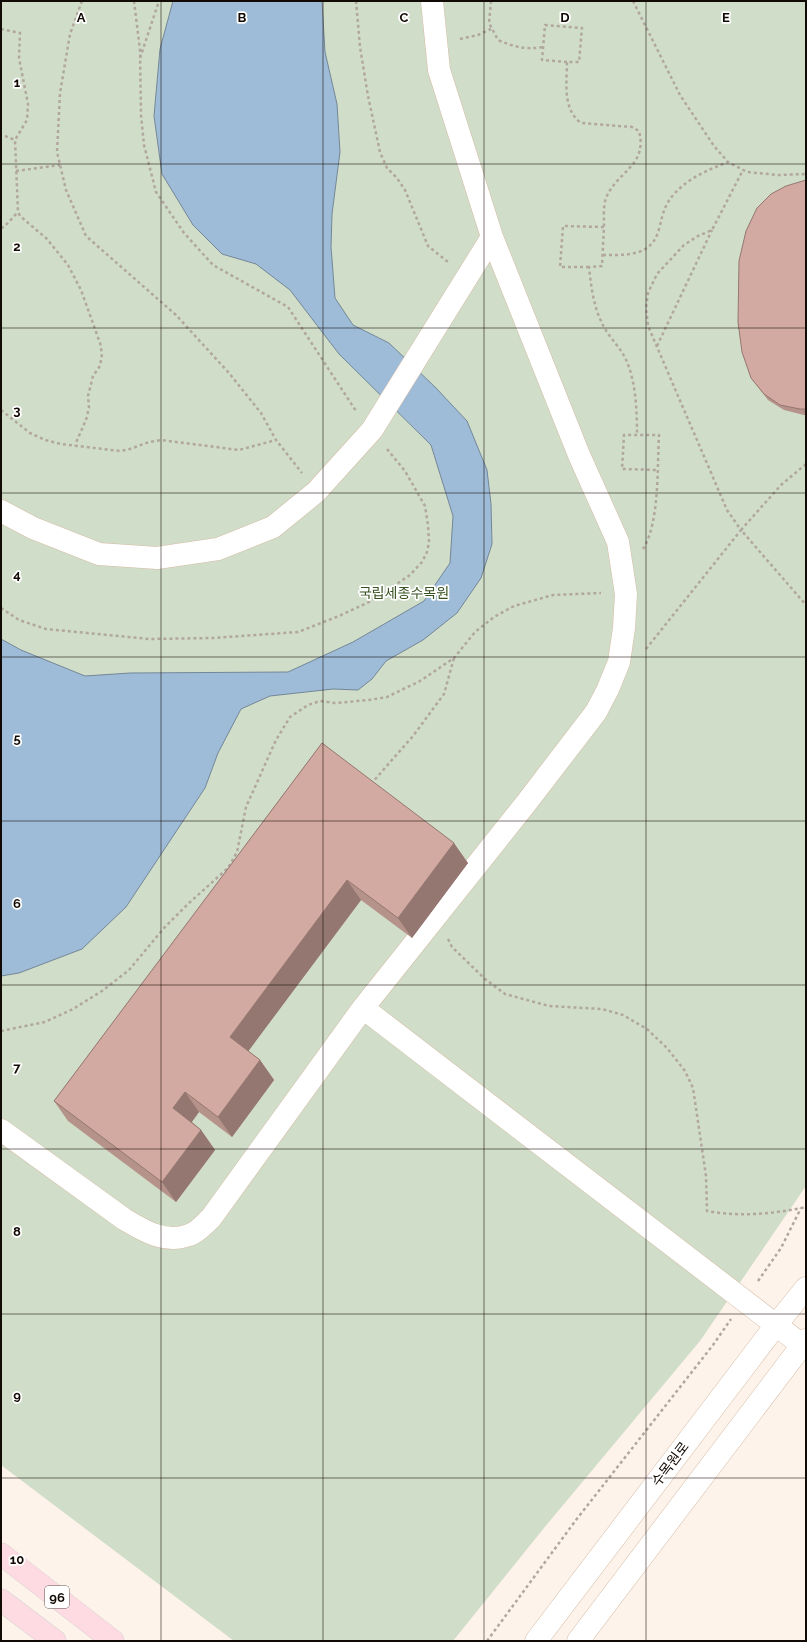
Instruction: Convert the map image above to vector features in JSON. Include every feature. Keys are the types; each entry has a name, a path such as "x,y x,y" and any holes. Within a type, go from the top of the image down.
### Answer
{"main road":[{"name":"96","path":"1,1554 113,1641"},
{"name":"96","path":"1,1600 55,1641"}],"street":[{"path":"1,1130 118,1215 142,1230 166,1239 190,1235 211,1218 363,1008 527,802 596,712 608,689 619,662 624,628 626,594 618,542 579,455 492,237 439,70 432,1"},
{"path":"1,511 33,528 99,554 157,558 218,549 273,527 316,492 372,430 492,237"},
{"path":"363,1008 776,1325 804,1343 578,1641"},
{"name":"수목원로","path":"536,1641 776,1325 806,1288"}],"path":[{"path":"82,1 70,34 60,93 57,152 66,190 86,236 176,315 219,361 261,413 276,440 316,492"},
{"path":"1,608 19,620 46,629 149,639 213,638 298,632 350,611 384,593 410,576 422,562 427,552 429,542 425,506 404,471 354,408 288,307 213,264 184,233 156,192 144,145 141,115 140,50 134,1"},
{"path":"139,61 159,1"},
{"path":"356,1 360,47 368,96 380,152 387,168 397,178 405,190 428,246 448,262 469,274"},
{"path":"491,1 489,23 498,40 520,48 543,48"},
{"path":"633,1 680,95 714,146 728,162 747,172 778,175 806,174"},
{"path":"545,25 582,28 579,62 568,62 542,60 545,25"},
{"path":"1,29 20,33 19,58 28,104 26,120 15,140 18,212 20,216 47,239 68,265 81,290 100,343 102,354 100,366 93,376 88,396 89,408 86,420 75,446"},
{"path":"436,41 478,35 491,29"},
{"path":"568,62 566,94 575,119 581,123 632,127 639,131 641,148 637,160 616,183 605,200 603,255 602,266 560,267 563,226 604,226"},
{"path":"5,136 15,140"},
{"path":"603,255 617,255 644,251 653,243 659,230 660,219 665,207 675,193 690,179 728,162"},
{"path":"16,171 60,165"},
{"path":"657,347 712,230 743,170"},
{"path":"1,228 4,227 18,212"},
{"path":"712,230 698,236 684,245 657,274 648,292 646,308 648,326 728,510 741,530 806,605"},
{"path":"589,267 593,297 601,321 627,362 634,389 637,416 637,435"},
{"path":"1,410 30,433 45,440 75,446 120,451 161,440 239,450 276,440"},
{"path":"623,568 637,559 647,543 653,522 657,490 659,435 624,435 622,469 657,470"},
{"path":"644,651 741,530 781,485 806,464"},
{"path":"1,1031 45,1022 73,1009 102,991 129,970 164,928 188,903 228,868 237,852 246,807 276,740 290,717 308,705 320,701 335,703 369,700 387,696 420,681 454,658 475,632 494,617 514,606 553,595 590,593 626,594"},
{"path":"368,787 413,736 444,694 454,658"},
{"path":"436,915 452,947 485,979 505,994 549,1006 602,1009 623,1016 647,1029 667,1048 685,1071 693,1088 706,1176 707,1211 727,1214 759,1214 806,1207"},
{"path":"487,1641 576,1520 712,1345 781,1248 802,1208"}],"green space":[{"name":"국립세종수목원","path":"1,1 806,1 806,1186 700,1341 544,1528 453,1641 234,1641 1,1465"}],"water":[{"path":"173,1 322,1 325,52 337,104 340,152 332,214 331,247 335,298 353,325 389,343 436,388 467,421 487,470 491,504 492,544 481,578 457,613 423,640 386,661 372,679 358,690 333,689 270,696 241,709 218,753 205,788 126,907 82,949 19,973 1,976 1,639 21,650 85,676 130,673 288,672 353,642 424,601 450,563 453,516 431,445 339,354 290,290 256,264 222,254 193,225 162,174 154,116 160,49"}],"building":[{"path":"806,180 806,409 800,409 780,405 764,394 751,378 742,352 738,322 739,261 746,231 757,208 771,194 786,186"},
{"path":"322,743 454,843 398,918 347,880 230,1037 260,1060 218,1117 185,1092 173,1108 201,1130 162,1182 54,1101"}]}
